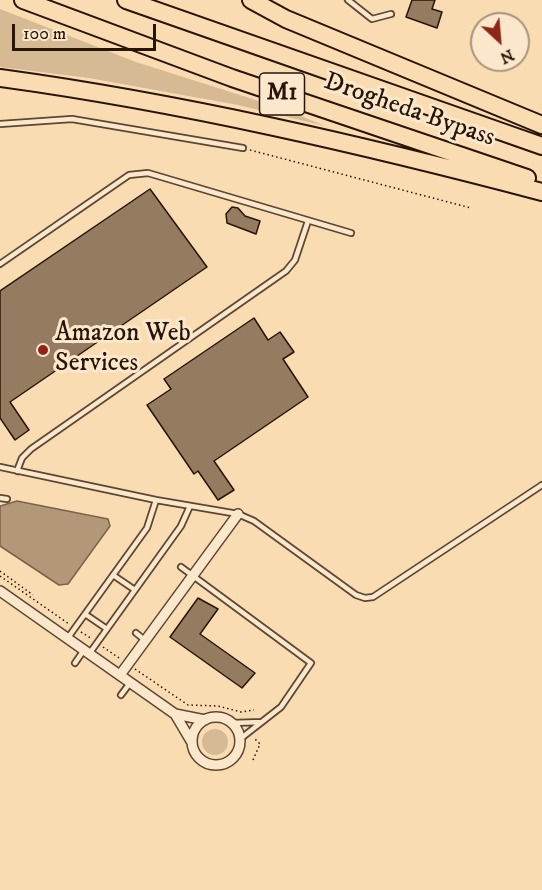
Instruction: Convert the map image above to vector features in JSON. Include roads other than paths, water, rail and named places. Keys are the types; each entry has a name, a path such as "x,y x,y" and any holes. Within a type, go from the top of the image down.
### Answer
{"highway":[{"name":"Drogheda Bypass","path":"23,0 232,78 542,183"},
{"name":"Drogheda Bypass","path":"126,0 542,146"},
{"path":"251,0 285,19 542,125"},
{"path":"0,78 77,88 211,113 414,158 542,192"}],"street":[{"path":"120,675 238,514"},
{"path":"0,591 175,714 205,720 219,717 232,723 240,739 237,754 225,764 217,766 202,762 196,756 191,741 175,714"},
{"path":"191,741 195,729 205,720"}],"lane":[{"path":"348,0 372,19 391,14"},
{"path":"0,124 72,118 243,148"},
{"path":"0,264 129,175 148,172 351,233"},
{"path":"17,471 21,458 32,448 286,271 295,260 308,221"},
{"path":"0,467 156,500 238,514 254,520 356,595 365,598 373,597 542,485"},
{"path":"0,498 7,499"},
{"path":"67,639 147,528 156,500"},
{"path":"75,663 107,629 181,526 190,506"},
{"path":"181,567 192,578 310,663 281,707 240,739"},
{"path":"113,575 135,590"},
{"path":"85,614 107,629"},
{"path":"136,633 146,641"},
{"path":"121,695 130,683"},
{"path":"232,723 263,722"}],"place":[{"name":"Amazon Web Services","path":"43,350"}]}
